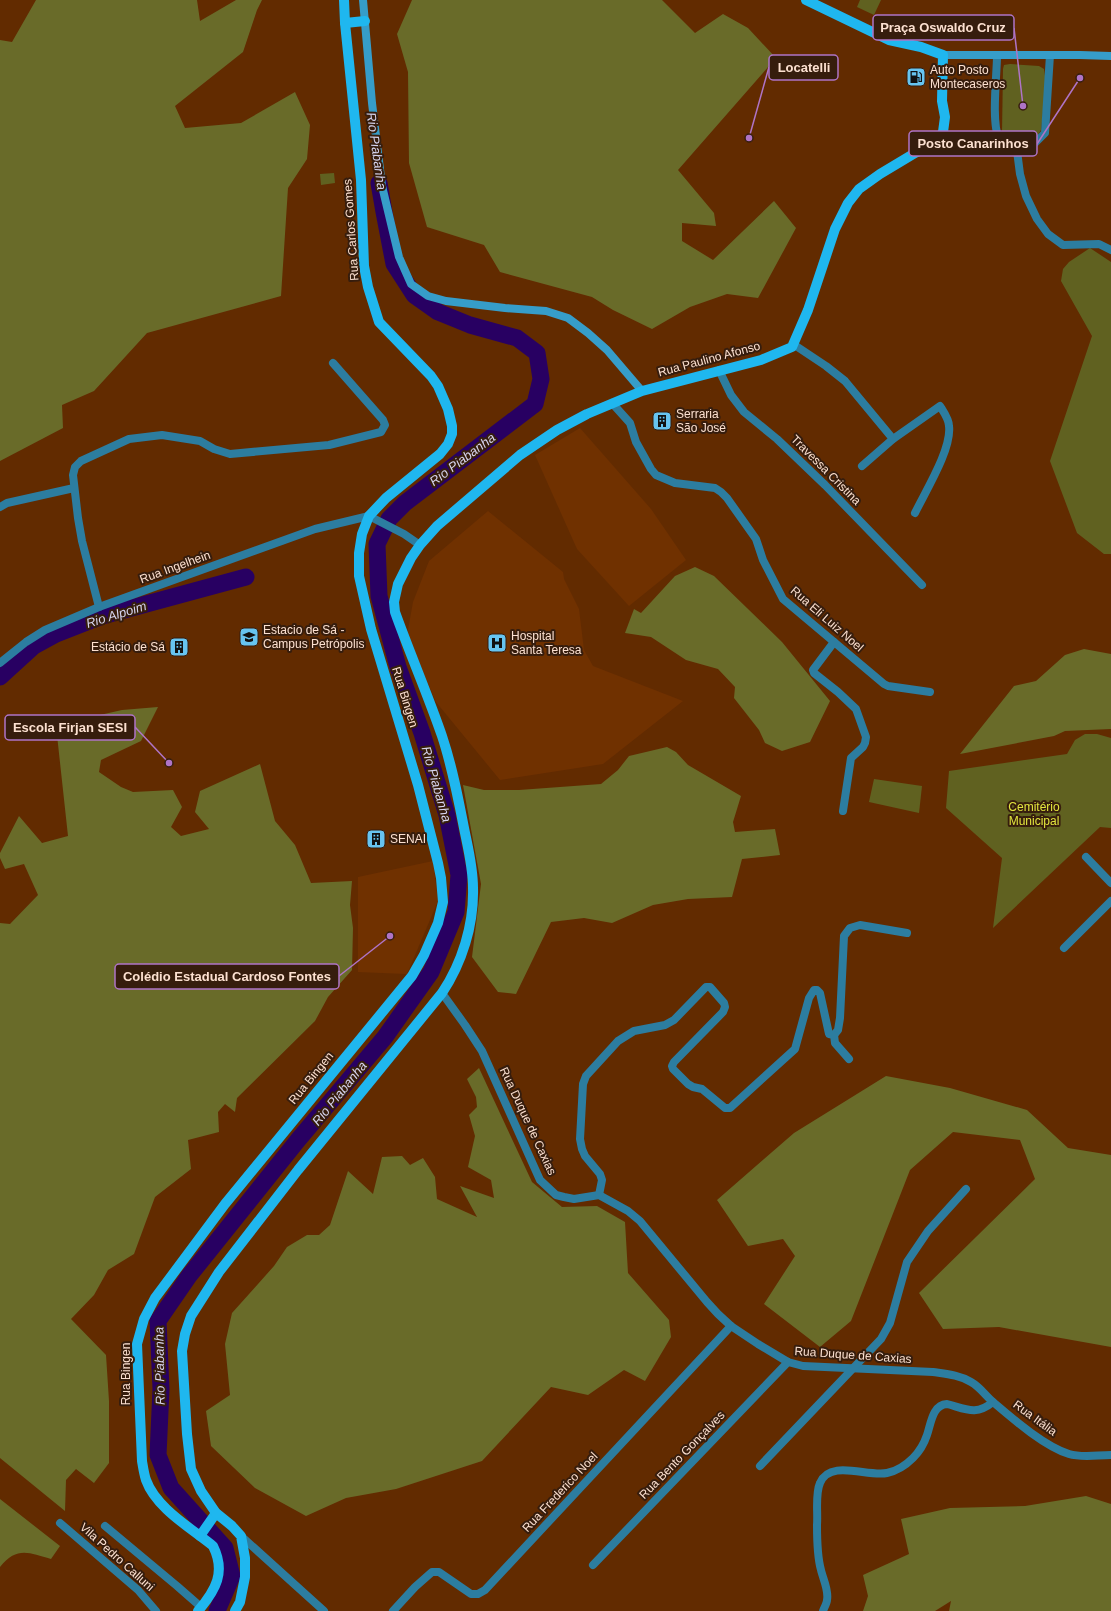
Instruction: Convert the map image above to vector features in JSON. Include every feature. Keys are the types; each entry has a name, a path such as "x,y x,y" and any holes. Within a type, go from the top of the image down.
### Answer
{"main road":[{"name":"Rua Carlos Gomes","path":"344,0 361,180 364,266 368,287 379,322 431,376 438,386 448,409 452,426 452,434 448,444 440,454 386,498 369,516"},
{"path":"363,0 372,103 382,186 399,257 411,284 428,296 446,301 546,311 568,318 607,350 642,391"},
{"path":"806,0 889,40 921,47 943,55 1111,56"},
{"path":"345,23 365,21"},
{"path":"793,344 808,310 835,228 848,203 859,189 880,174 915,153 936,143 943,132 945,117 942,101 943,55"},
{"name":"Rua Paulino Afonso","path":"420,545 437,526 520,455 557,430 587,414 642,391 762,360 793,344"},
{"name":"Rua Bingen","path":"200,1609 214,1590 218,1580 219,1570 217,1555 213,1546 163,1505 146,1480 142,1462 137,1344 144,1319 155,1298 225,1204 412,976 424,955 438,923 443,902 438,863 418,785 371,630 360,576 359,553 362,534 369,516"},
{"name":"Rua Bingen","path":"241,1536 232,1526 216,1513 201,1491 191,1469 187,1434 182,1351 185,1334 191,1316 219,1272 298,1170 442,994 460,959 470,926 473,889 472,865 451,768 442,737 395,612 394,602 398,584 411,558 420,545"},
{"path":"200,1536 216,1513"},
{"path":"234,1611 240,1602 245,1577 245,1558 241,1536"}],"street":[{"path":"997,56 996,125 999,137 1006,145 1016,151 1032,146 1045,133 1050,55"},
{"path":"1016,151 1026,196 1037,219 1048,234 1063,245 1099,244 1111,250"},
{"path":"793,344 846,381 893,439"},
{"path":"99,606 82,541 74,488 73,475 75,467 80,461 129,440 162,435 200,441 214,449 230,454 328,445 382,432 385,425 383,420 332,363"},
{"name":"Travessa Cristina","path":"719,370 731,395 744,412 777,439 825,485 922,586"},
{"name":"Rua Eli Luiz Noel","path":"612,403 630,423 636,442 656,475 675,483 715,488 727,498 756,539 763,560 783,599 888,686 930,692"},
{"path":"862,466 893,439 940,406 949,425 944,455 915,513"},
{"path":"0,507 7,503 74,488"},
{"path":"369,516 404,534 420,545"},
{"name":"Rua Ingelhein","path":"0,662 26,642 45,630 99,606 315,530 369,516"},
{"path":"834,642 813,670 814,673 856,709 866,737 863,747 851,758 843,811"},
{"path":"1086,857 1111,883"},
{"path":"1064,948 1111,901"},
{"path":"849,1059 835,1043 834,1035 838,1030 840,1018 844,936 850,928 860,925 907,933"},
{"path":"599,1195 602,1180 600,1174 584,1156 580,1139 583,1084 586,1076 618,1041 634,1031 666,1025 674,1020 702,990 706,987 710,987 724,1003 725,1007 723,1012 672,1066 673,1070 693,1087 702,1089 725,1108 730,1108 795,1049 809,998 814,990 817,990 820,993 829,1034 834,1035"},
{"name":"Rua Duque de Caxias","path":"442,994 482,1051 540,1180 556,1195 574,1199 599,1195 628,1211 640,1221 707,1302 731,1326 788,1362 803,1366 933,1372 954,1375 978,1387 993,1402"},
{"path":"760,1466 880,1339 890,1323 907,1262 928,1231 966,1189"},
{"name":"Rua Frederico Noel","path":"393,1611 415,1587 432,1572 439,1572 471,1594 478,1594 485,1590 731,1326"},
{"name":"Rua Bento Gonçalves","path":"593,1565 788,1362"},
{"path":"823,1611 828,1600 820,1570 817,1530 819,1488 824,1476 834,1470 876,1474 888,1473 897,1470 907,1464 923,1445 933,1415 942,1404 977,1411 985,1408 993,1402"},
{"name":"Rua Itália","path":"993,1402 1038,1438 1068,1454 1082,1456 1111,1455"},
{"name":"Vila Pedro Calluni","path":"60,1523 138,1590 156,1611"},
{"path":"105,1526 200,1609"},
{"path":"241,1536 324,1611"}],"shaded area":[{"path":"36,0 197,0 200,21 236,0 262,0 257,10 243,52 175,106 185,128 241,123 295,92 310,125 307,159 288,188 281,296 147,333 94,391 62,405 63,428 0,461 0,40 12,42"},
{"path":"412,0 662,0 695,33 723,14 748,28 776,58 678,170 714,213 716,226 682,223 682,241 713,260 774,201 796,228 758,298 727,294 690,307 652,329 613,310 592,297 500,272 484,245 427,227 409,163 408,72 397,34"},
{"path":"580,428 651,509 686,560 629,606 577,549 535,455"},
{"name":"Hospital Santa Teresa","path":"488,511 563,572 564,579 579,609 584,650 593,666 683,701 603,764 500,780 436,702 407,635 413,602 429,561"},
{"path":"695,567 714,576 782,642 830,701 810,742 782,751 765,743 759,730 734,698 735,687 718,669 686,660 651,637 625,633 634,609 641,613 675,576"},
{"path":"1084,649 1111,654 1111,729 1065,731 1054,736 960,754 1014,686 1036,681 1065,655"},
{"path":"158,707 141,741 101,760 99,772 121,787 133,792 173,790 182,807 171,827 181,836 209,829 195,812 200,791 260,764 275,821 295,845 311,883 352,881 350,905 353,928 352,970 328,997 315,1021 237,1098 235,1112 225,1104 218,1112 219,1132 188,1140 191,1169 155,1197 134,1254 108,1270 94,1295 71,1319 106,1355 109,1401 109,1463 94,1483 76,1469 66,1480 65,1511 0,1458 0,923 10,924 38,895 24,864 5,869 0,858 0,853 19,816 42,843 68,836 57,735 91,717 122,710"},
{"path":"667,747 676,752 688,765 741,796 733,822 735,832 775,829 780,855 742,859 732,897 688,899 653,905 612,923 584,918 551,922 516,994 498,992 472,957 481,884 463,785 484,790 519,790 601,784 618,770 629,756"},
{"path":"433,861 438,901 407,974 358,972 358,877"},
{"path":"479,1068 532,1182 562,1207 597,1206 625,1222 628,1273 669,1320 671,1337 645,1381 624,1370 588,1395 551,1387 482,1461 396,1489 346,1498 306,1516 255,1488 211,1446 206,1411 230,1395 225,1344 232,1313 274,1266 287,1247 307,1235 319,1235 330,1225 348,1171 373,1194 382,1157 402,1156 410,1165 423,1158 435,1177 437,1199 477,1217 460,1186 494,1198 491,1180 468,1167 475,1136 469,1115 477,1107 476,1097 467,1079"},
{"path":"886,1076 950,1088 1027,1110 1068,1148 1111,1155 1111,1347 999,1327 943,1329 919,1293 1035,1179 1020,1140 953,1132 910,1170 851,1321 820,1347 764,1304 795,1256 783,1239 748,1246 717,1200 794,1133"},
{"path":"1086,1496 1111,1504 1111,1611 949,1611 951,1601 935,1611 863,1611 868,1596 863,1575 909,1554 901,1519 950,1508 1025,1506"},
{"path":"0,1499 60,1546 51,1559 30,1553 24,1553 12,1556 0,1567"}],"green space":[{"path":"860,0 881,0 874,15 857,7"},
{"path":"1004,65 1039,66 1044,69 1046,83 1041,130 1035,139 1007,138 1002,133 1003,69"},
{"path":"334,173 335,183 321,185 320,174"},
{"path":"1090,248 1111,262 1111,554 1104,554 1077,533 1050,461 1092,336 1061,281 1063,269 1069,262"},
{"name":"Cemitério Municipal","path":"1085,734 1097,734 1111,738 1111,828 1100,827 993,928 1002,858 946,808 949,771 1067,754 1075,740"},
{"path":"874,779 922,786 919,813 869,802"}],"waterway":[{"name":"Rio Piabanha","path":"217,1611 232,1576 225,1548 171,1488 158,1455 161,1389 158,1321 189,1276 298,1140 385,1037 431,972 456,912 459,875 447,815 422,733 398,667 379,596 377,544 389,519 405,503 535,404 541,379 537,353 517,338 470,325 438,312 414,295 394,264 379,183"},
{"name":"Rio Alpoim","path":"0,677 34,646 56,634 102,616 246,577"}],"place":[{"name":"Auto Posto Montecaseros","path":"916,77"},
{"name":"Posto Canarinhos","path":"1080,78"},
{"name":"Praça Oswaldo Cruz","path":"1023,106"},
{"name":"Locatelli","path":"749,138"},
{"name":"Serraria São José","path":"662,421"},
{"name":"Estacio de Sá - Campus Petrópolis","path":"249,637"},
{"name":"Hospital Santa Teresa","path":"497,643"},
{"name":"Estácio de Sá","path":"179,647"},
{"name":"Escola Firjan SESI","path":"169,763"},
{"name":"SENAI","path":"376,839"},
{"name":"Colédio Estadual Cardoso Fontes","path":"390,936"}]}
